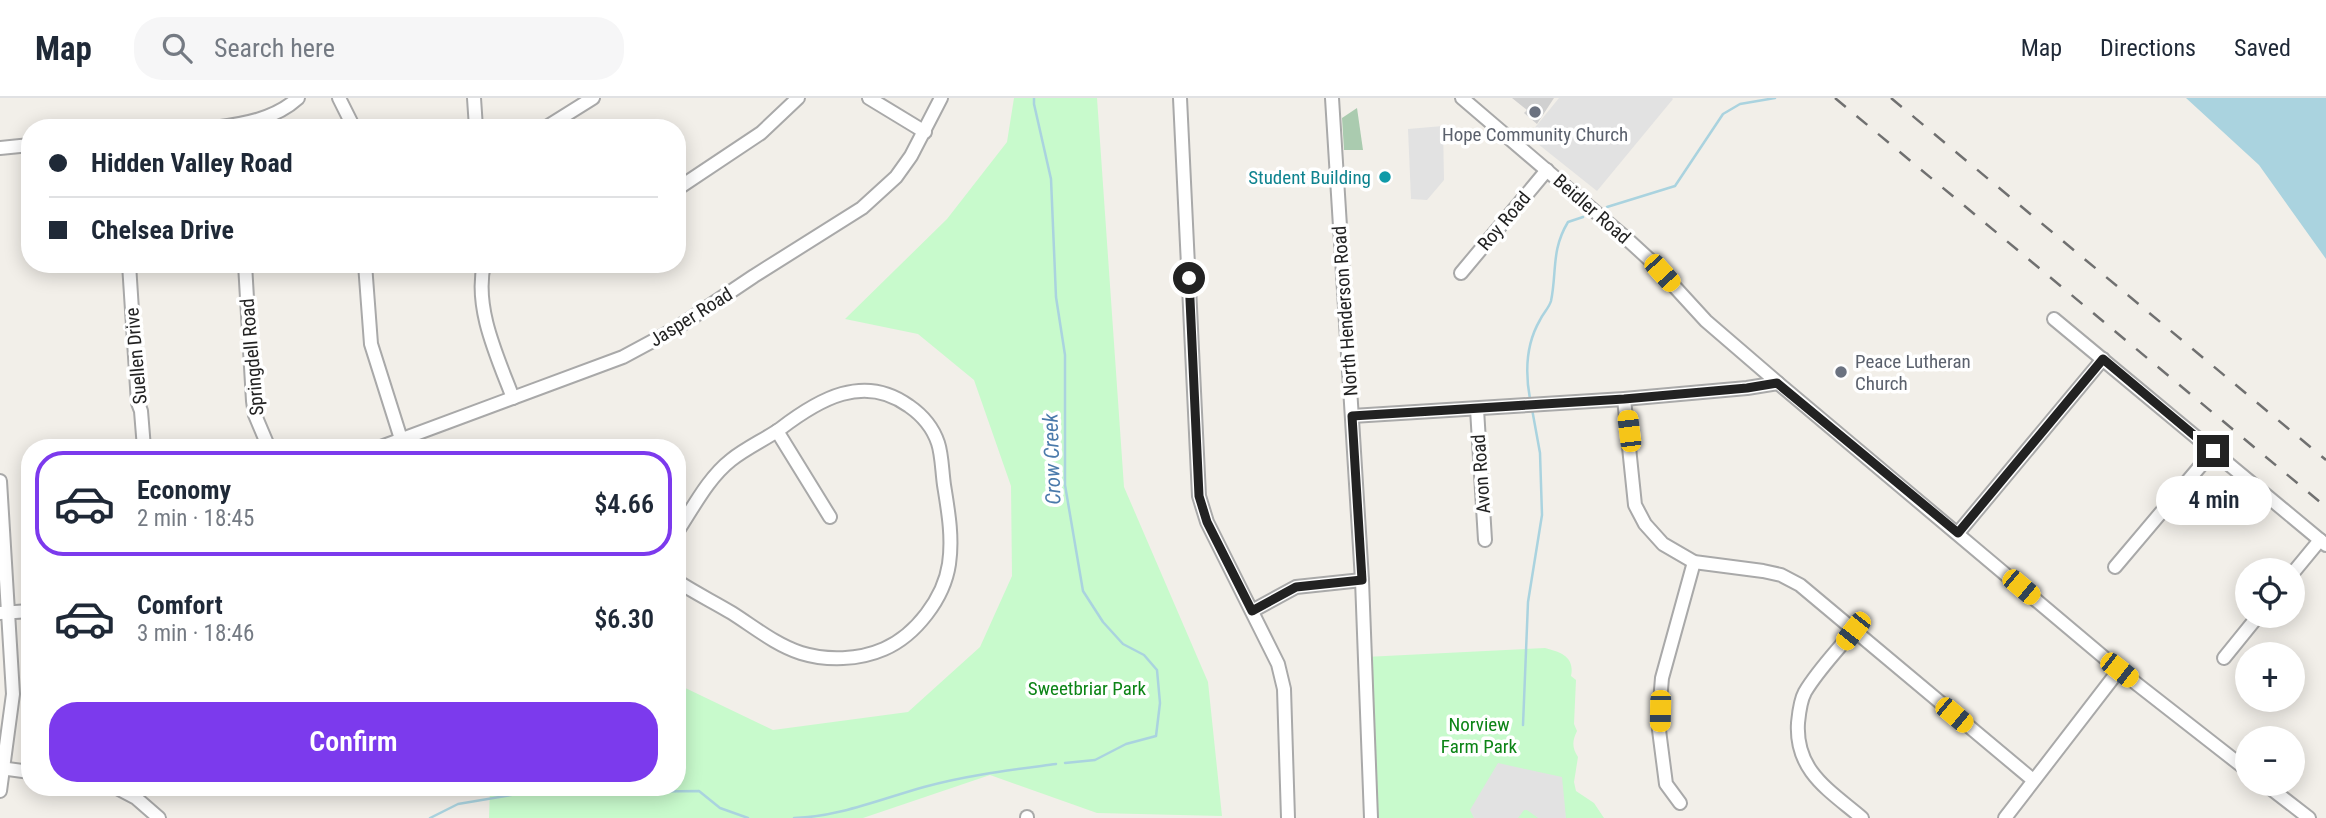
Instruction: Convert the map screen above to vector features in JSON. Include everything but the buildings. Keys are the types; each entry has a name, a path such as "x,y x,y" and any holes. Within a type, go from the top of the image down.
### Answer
{"street":[{"path":"260,119 291,105 298,98"},
{"path":"339,98 350,119"},
{"path":"474,98 475,119"},
{"path":"559,119 593,98"},
{"path":"686,182 761,133 798,98"},
{"path":"869,98 925,132"},
{"name":"Jasper Road","path":"401,439 619,359 675,329 862,208 895,177 911,156 941,98"},
{"path":"1180,98 1199,496 1207,522 1278,664 1282,680 1288,818"},
{"name":"North Henderson Road","path":"1332,98 1362,580 1371,818"},
{"name":"Beidler Road","path":"1462,98 1647,257 1706,321 1777,383 2119,670 2235,761"},
{"path":"0,148 21,146"},
{"name":"Roy Road","path":"1461,273 1547,170"},
{"name":"Suellen Drive","path":"130,273 138,403 143,439"},
{"name":"Springdell Road","path":"246,273 253,401 255,415 265,439"},
{"path":"366,273 371,344 401,439"},
{"path":"484,273 485,320 513,398"},
{"path":"2054,319 2323,543 2305,561"},
{"path":"1958,533 2103,359"},
{"path":"1352,416 1624,399 1777,383"},
{"path":"686,519 729,461 813,407 853,390 878,390 898,398 916,411 933,429 939,444 950,532 949,563 944,584 934,606 906,634 884,649 847,658 824,658 793,650 686,587"},
{"path":"1624,399 1635,505 1645,524 1663,544 1694,562 1781,575 1800,585 2034,780"},
{"name":"Avon Road","path":"1477,409 1485,540"},
{"path":"777,431 830,517"},
{"path":"2115,567 2213,451"},
{"path":"0,481 4,613 13,694 0,791"},
{"path":"1680,803 1666,784 1659,730 1660,701 1662,678 1694,562"},
{"path":"1252,611 1296,587 1362,580"},
{"path":"2224,658 2248,628"},
{"path":"1853,631 1804,695 1799,711 1797,738 1806,765 1820,783 1862,818"},
{"path":"2006,818 2119,670"},
{"path":"2,768 21,771"},
{"path":"134,796 159,818"},
{"path":"2281,796 2309,818"}],"shaded area":[{"name":"Hope Community Church","path":"1512,98 1554,98 1537,124 1524,113 1527,110"},
{"path":"1559,98 1673,99 1597,191 1528,136"},
{"path":"1443,126 1444,180 1427,200 1411,199 1408,129"},
{"path":"1498,763 1562,777 1566,818 1538,818 1524,810 1518,818 1474,818 1470,810"}],"green space":[{"name":"Sweetbriar Park","path":"1014,98 1097,98 1124,487 1208,682 1222,816 1097,813 990,775 863,818 489,818 490,796 686,796 686,688 773,730 908,712 980,647 1012,576 1011,486 974,380 918,334 845,319 947,219 1007,142"},
{"path":"1357,108 1363,150 1344,150 1342,118"},
{"name":"Norview Farm Park","path":"1545,648 1566,656 1571,664 1571,676 1576,680 1574,724 1577,731 1573,744 1578,757 1574,782 1576,791 1594,803 1604,818 1371,818 1365,657"}],"water":[{"path":"2186,98 2326,98 2326,259 2259,165"}],"waterway":[{"name":"Crow Creek","path":"1034,98 1051,179 1056,297 1065,355 1065,485 1083,591 1103,622 1123,644 1144,655 1157,670 1160,703 1156,736 1126,744 1095,760 1065,763"},
{"path":"1607,207 1675,186 1723,114 1740,104 1775,98"},
{"path":"1530,399 1527,379 1529,348 1535,329 1551,301 1559,242 1568,222 1583,217"},
{"path":"1523,725 1528,602 1542,515 1540,453 1532,409"},
{"name":"Crow Creek","path":"794,818 843,811 956,779 1056,764"},
{"name":"Crow Creek","path":"686,791 699,791 720,808 748,818"},
{"name":"Crow Creek","path":"430,818 458,804 506,796"}],"railway":[{"path":"1835,98 2326,507"},
{"path":"1891,98 2326,460"}],"place":[{"name":"Hope Community Church","path":"1535,112"},
{"name":"Student Building","path":"1385,177"},
{"name":"Peace Lutheran Church","path":"1841,372"}],"route":[{"path":"1189,278 1199,496 1207,522 1252,611 1296,587 1362,580 1352,416 1624,399 1777,383 1958,533 2103,359 2213,451"}]}
